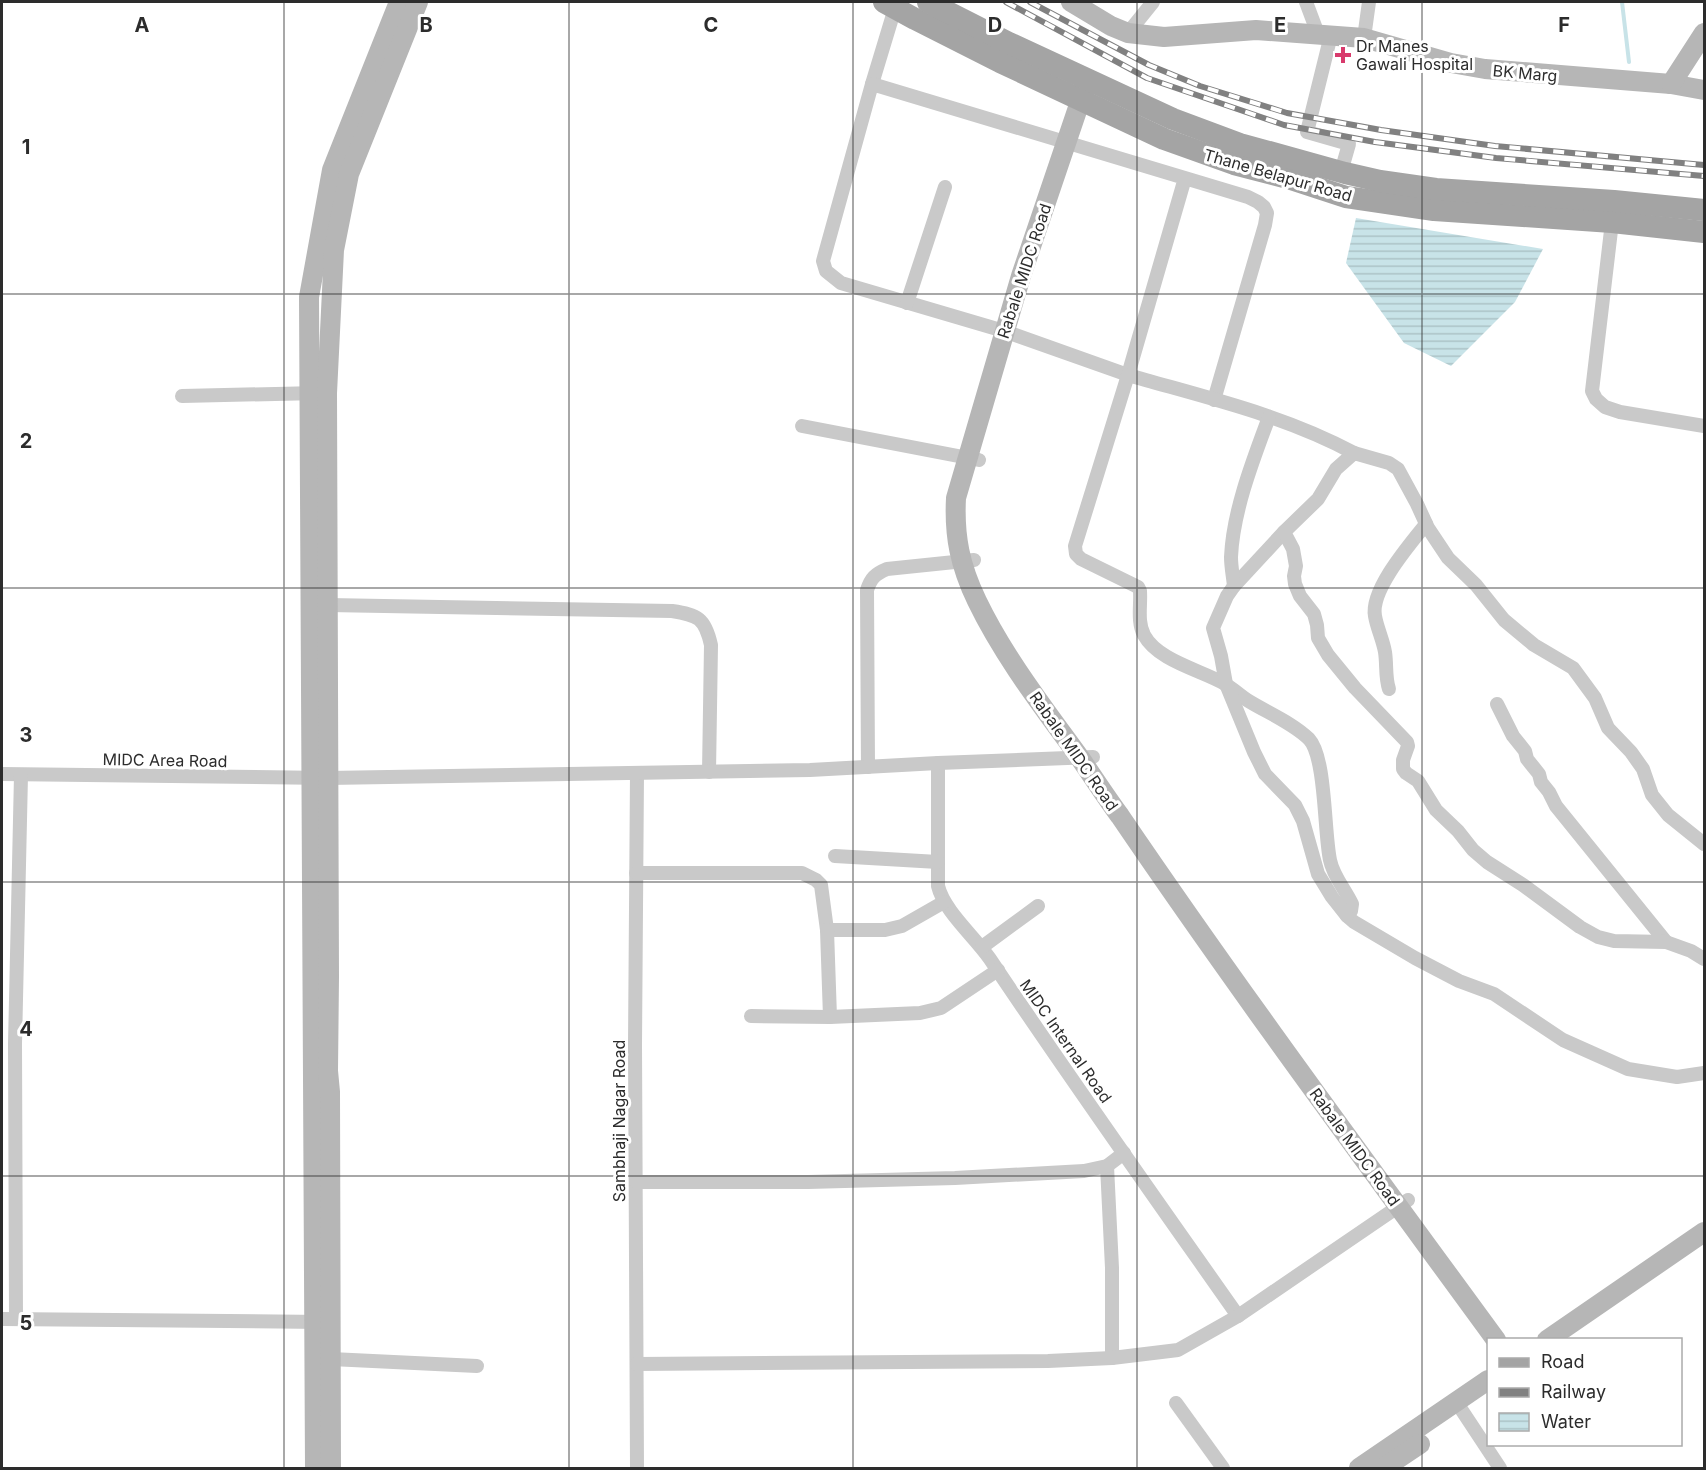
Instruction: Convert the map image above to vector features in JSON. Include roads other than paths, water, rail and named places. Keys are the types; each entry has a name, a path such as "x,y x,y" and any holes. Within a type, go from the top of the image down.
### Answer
{"main road":[{"name":"Thane Belapur Road","path":"928,2 983,30 1164,139 1233,164 1288,178 1346,197 1434,210 1612,222 1704,232"},
{"name":"Thane Belapur Road","path":"890,4 965,45 1089,93 1240,144 1341,172 1380,181 1436,189 1614,201 1704,210"}],"street":[{"path":"315,1468 330,1092 320,934 318,394 326,248 399,2"},
{"path":"366,107 417,2"},
{"name":"BK Marg","path":"1071,2 1111,26 1128,33 1164,37 1256,30 1325,34 1364,38 1451,63 1485,69 1671,84 1704,90"},
{"path":"1128,33 1153,2"},
{"path":"1306,2 1325,34 1307,132 1349,144 1341,172"},
{"path":"1364,38 1369,2"},
{"path":"890,4 872,84 823,261 826,271 841,283 1010,333 1128,375 1269,417 1304,429 1354,453 1389,463 1398,469 1426,524 1448,558 1476,585 1504,620 1534,645 1573,668 1595,698 1608,728 1643,769 1652,795 1668,815 1704,844"},
{"path":"1671,84 1704,33"},
{"path":"872,84 1248,197 1264,207 1267,213 1265,225 1214,400"},
{"name":"Rabale MIDC Road","path":"1089,93 1070,144 1028,290 1010,333 973,459 967,520 968,561 983,587 1003,638 1144,843 1403,1203 1508,1338"},
{"path":"1185,178 1128,375 1075,546 1076,554 1089,564 1138,586 1142,630 1154,648 1165,656 1226,684 1301,733 1313,746 1321,776 1330,862 1352,904 1347,916"},
{"path":"907,303 945,188"},
{"path":"1612,222 1592,391 1596,399 1605,407 1620,412 1704,426"},
{"path":"182,396 318,394"},
{"path":"318,394 328,605 320,778"},
{"path":"1234,586 1232,558 1235,529 1247,475 1269,417"},
{"path":"802,426 973,459"},
{"path":"1354,453 1336,469 1318,499 1234,586 1213,628 1226,684 1254,752 1265,774 1295,805 1303,821 1318,874 1332,897 1354,922 1459,981 1494,994 1563,1040 1628,1069 1677,1077 1704,1073"},
{"path":"1389,690 1385,650 1375,616 1375,605 1388,575 1426,524"},
{"path":"1284,532 1293,549 1296,566 1294,584 1314,614 1318,638 1328,656 1407,742 1403,769 1418,781 1436,810 1458,831 1473,850 1580,927 1598,937 1614,941 1666,942 1691,951 1704,959"},
{"path":"868,767 867,590 870,580 876,573 887,569 968,561"},
{"path":"328,605 672,611 689,614 708,629 711,645 709,772"},
{"path":"1497,704 1513,736 1525,751 1527,759 1539,774 1541,782 1556,806 1666,942"},
{"name":"MIDC Area Road","path":"2,774 320,778 709,772 810,770 1086,757"},
{"name":"MIDC Internal Road","path":"938,763 938,886 944,902 982,947 1238,1316"},
{"name":"Sambhaji Nagar Road","path":"637,773 637,1468"},
{"path":"16,1319 15,1044 21,775"},
{"path":"835,856 938,862"},
{"path":"636,873 802,873 816,880 821,885 827,930 830,1017"},
{"path":"827,930 885,930 902,926 944,902"},
{"path":"982,947 1038,906"},
{"path":"751,1016 830,1017 920,1013 940,1008 998,970"},
{"path":"636,1182 808,1182 955,1178 1084,1171 1107,1166 1124,1153"},
{"path":"1107,1166 1112,1268 1112,1358"},
{"path":"637,1364 1024,1361 1112,1358 1178,1350 1238,1316 1403,1203"},
{"name":"Rabale MIDC Road","path":"1403,1203 1495,1338"},
{"path":"1550,1338 1704,1232"},
{"path":"1571,1338 1704,1242"},
{"path":"2,1319 322,1322"},
{"path":"322,1322 331,1359 332,1468"},
{"path":"331,1359 477,1366"},
{"path":"1384,1468 1460,1408 1487,1381"},
{"path":"1359,1468 1460,1408 1487,1396"},
{"path":"1176,1403 1223,1468"},
{"path":"1460,1408 1500,1468"}],"water":[{"path":"1356,218 1543,249 1515,302 1451,366 1404,343 1346,263"}],"waterway":[{"path":"1622,2 1629,62"}],"railway":[{"path":"1006,2 1147,78 1284,125 1375,142 1496,158 1704,176"},
{"path":"1030,2 1149,65 1200,86 1287,113 1381,130 1495,146 1704,165"}],"place":[{"name":"Dr Manes Gawali Hospital","path":"1343,55"}]}
